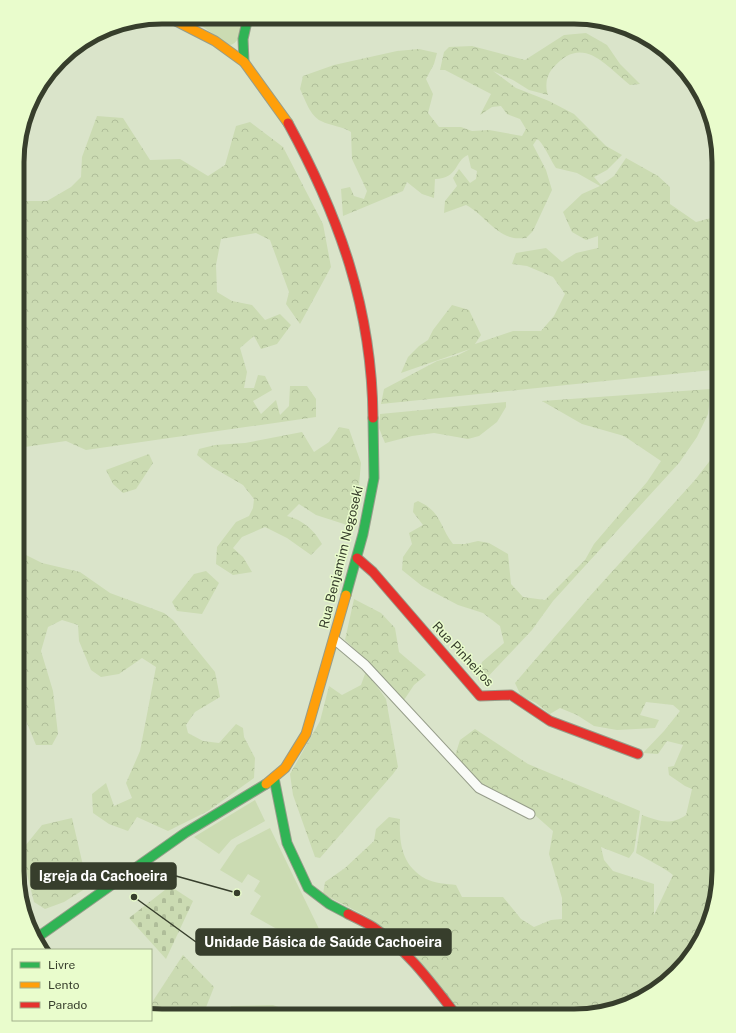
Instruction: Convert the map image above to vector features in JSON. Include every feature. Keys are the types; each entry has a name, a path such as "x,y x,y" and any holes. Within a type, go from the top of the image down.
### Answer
{"main road":[{"name":"Rua Benjamim Negoseki","path":"40,935 185,833 255,792 274,778 294,756 306,734 357,558 371,499 374,478 375,450 371,366 361,303 344,244 312,167 285,117 244,62 215,41 182,24"},
{"path":"244,62 242,49 246,24"},
{"name":"Rua Pinheiros","path":"357,558 373,572 480,696 486,698 504,694 512,695 540,716 550,721 638,754"},
{"path":"274,778 287,842 308,888 329,904 368,924 396,946 420,969 451,1009"}],"street":[{"path":"334,640 365,665 479,788 530,814"}],"green space":[{"path":"199,24 242,24 236,42 229,45"},
{"path":"586,33 607,45 620,64 640,84 630,85 602,61 583,53 573,53 563,58 552,69 548,75 548,95 529,90 513,80 493,71 516,88 549,101 574,114 606,146 622,155 607,170 594,177 601,185 614,176 626,158 658,176 670,187 670,204 696,222 712,218 712,370 381,404 384,389 437,361 458,355 470,349 401,373 408,357 419,346 428,340 433,330 452,305 469,310 481,335 475,344 513,331 541,331 554,316 565,294 553,277 527,266 512,264 516,253 546,248 562,262 576,253 598,248 598,236 586,240 572,232 563,212 582,194 600,186 577,173 556,168 537,139 533,145 546,170 552,190 533,231 526,238 510,237 498,231 472,208 466,205 444,213 445,201 457,186 453,178 459,169 470,183 476,179 477,171 471,168 468,155 460,161 452,173 448,176 435,179 434,198 422,194 407,182 403,191 343,216 341,189 350,187 354,196 364,199 367,191 352,159 351,132 344,128 317,119 308,107 300,89 303,76 334,65 397,51 419,49 437,53 434,64 426,79 433,94 428,113 439,127 461,127 472,131 489,130 522,136 526,129 520,119 507,114 501,106 492,107 480,115 491,94 445,70 440,70 444,52 449,47 472,46 525,60 564,35"},
{"path":"97,116 123,118 150,160 180,159 208,176 225,165 236,126 250,122 283,147 323,224 331,267 300,324 286,304 289,292 270,240 256,233 221,239 216,265 217,292 232,301 252,305 265,320 280,314 291,325 277,344 261,349 254,336 240,348 247,372 244,388 254,388 258,375 265,376 272,390 253,401 261,414 276,400 280,415 289,406 290,386 307,386 316,399 316,417 86,450 66,441 24,447 24,201 47,201 71,187 81,177 82,157"},
{"path":"711,389 708,414 697,437 679,463 553,601 532,630 483,682 478,680 482,662 504,643 500,626 483,613 458,605 422,586 402,570 403,557 412,544 409,533 423,525 413,512 414,503 418,501 432,510 453,544 465,544 478,541 489,543 508,554 511,584 523,597 545,600 585,560 594,544 647,482 661,461 624,436 582,424 542,401"},
{"path":"506,402 506,407 497,422 479,436 468,439 434,433 412,436 385,443 379,428 380,414"},
{"path":"339,427 349,429 361,463 357,507 347,525 316,515 299,504 287,516 308,526 322,544 311,555 287,538 265,527 242,537 233,548 243,557 252,572 233,575 216,564 217,547 236,522 249,516 253,508 254,499 243,485 212,467 197,455 199,449 215,445 245,443 302,432 314,452 329,442"},
{"path":"149,454 153,463 136,489 123,493 113,484 106,470"},
{"path":"712,458 712,880 705,916 698,932 689,948 665,975 651,986 619,1002 583,1009 458,1009 401,942 366,916 323,894 325,882 345,868 374,841 376,829 389,817 400,819 401,846 407,861 418,874 426,879 456,885 462,897 503,897 521,919 534,927 551,920 562,919 562,898 549,854 553,831 536,816 488,790 454,759 460,740 475,729 528,764 640,811 634,851 629,858 601,847 604,860 613,871 654,884 654,915 673,875 636,853 642,815 654,819 670,821 686,815 692,789 669,775 668,767 674,766 683,745 667,741 658,754 643,753 664,731 680,711 673,705 646,702 640,715 659,720 655,728 617,730 594,726 577,715 560,708 550,714 536,703 521,696 515,683 590,596 695,480"},
{"path":"24,554 42,563 80,572 110,593 164,613 173,620 215,672 220,697 195,712 186,725 188,733 203,741 219,743 236,724 243,728 244,737 255,758 254,778 208,811 168,831 137,817 128,831 109,824 93,813 92,794 106,783 114,806 132,798 126,783 140,751 156,667 142,658 119,674 101,677 91,670 79,641 78,625 62,620 48,627 41,651 53,691 58,734 52,745 36,745 24,716"},
{"path":"206,571 219,583 202,614 177,611 172,602 194,574"},
{"path":"354,599 381,613 395,628 399,652 426,675 414,685 402,703 377,671 345,640"},
{"path":"366,671 386,699 398,767 320,858 315,857 293,795 290,774 320,721 329,686 342,695 361,685"},
{"path":"255,800 265,821 231,840 219,854 194,837"},
{"path":"72,818 88,887 64,902 45,909 34,902 25,866 24,847 42,825"},
{"path":"270,828 320,931 304,944 250,914 261,896 254,891 260,881 248,874 242,883 220,870 237,845"},
{"path":"170,886 193,901 166,959 129,918"},
{"path":"183,955 214,987 205,1009 152,1008 152,1002"},
{"path":"273,1005 284,1009 230,1009 231,1006"}],"traffic: fast":[{"path":"244,62 243,39 246,24"},
{"path":"346,595 363,534 374,478 373,418"},
{"path":"274,778 287,843 308,888 329,904 348,914"},
{"path":"40,935 185,833 266,784"}],"traffic: slow":[{"path":"182,24 215,41 244,62 288,123"},
{"path":"266,784 285,768 306,734 346,595"}],"traffic: jam":[{"path":"288,123 307,158 323,194 350,265 367,339 373,418"},
{"path":"357,558 373,572 480,696 511,695 550,721 638,754"},
{"path":"348,914 373,927 408,956 451,1009"}],"place":[{"name":"Igreja da Cachoeira","path":"237,893"},
{"name":"Unidade Básica de Saúde Cachoeira","path":"134,897"}]}
